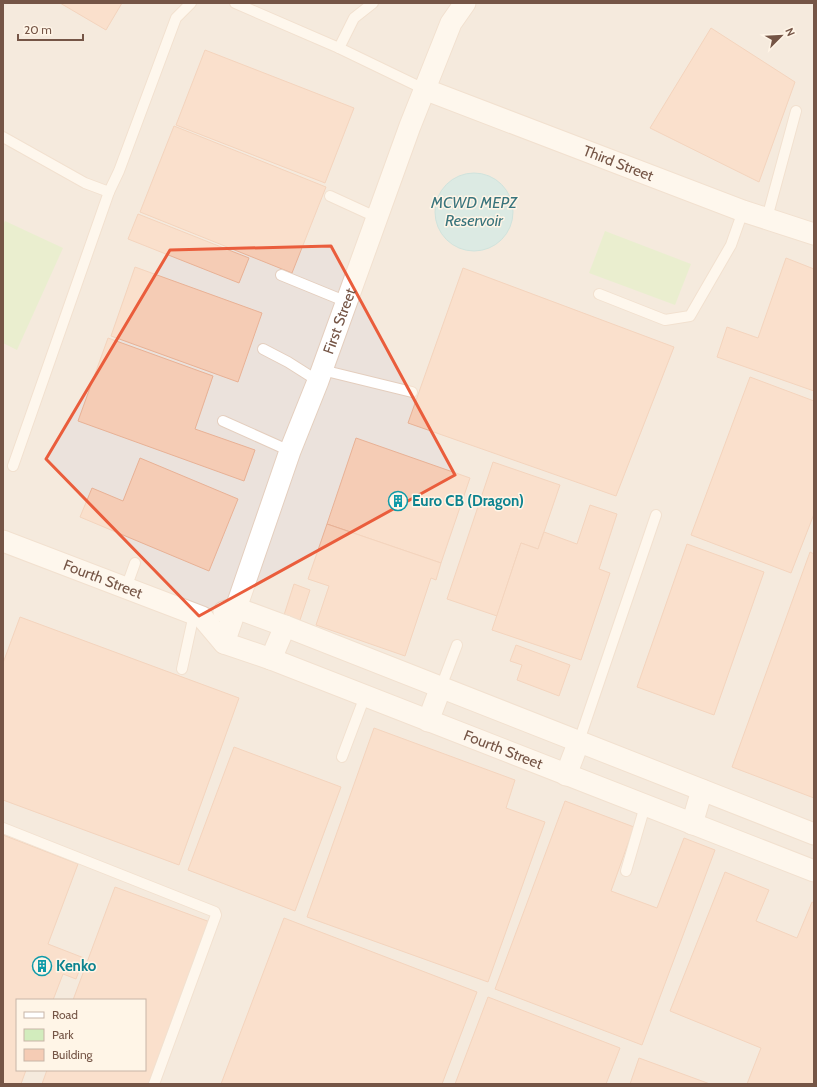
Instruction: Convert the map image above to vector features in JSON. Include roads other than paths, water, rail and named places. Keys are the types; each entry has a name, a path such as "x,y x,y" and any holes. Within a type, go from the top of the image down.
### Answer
{"street":[{"name":"First Street","path":"224,643 290,451 320,375 424,89 451,23 465,3"},
{"name":"Third Street","path":"424,89 743,211 814,234"},
{"name":"Fourth Street","path":"3,541 198,616 224,643 271,659 814,872"},
{"path":"198,616 236,608 814,834"},
{"path":"271,659 285,626"},
{"path":"428,721 441,687"},
{"path":"566,775 579,741"},
{"path":"692,824 702,790"}],"lane":[{"path":"13,466 109,192 119,171 176,18 191,3"},
{"path":"235,3 339,48 424,89"},
{"path":"339,48 354,18 372,3"},
{"path":"766,218 796,111"},
{"path":"3,137 85,183 109,192"},
{"path":"330,196 378,218"},
{"path":"599,294 665,320 690,316 731,245 743,211"},
{"path":"281,275 347,302"},
{"path":"263,349 288,362 320,375 412,392"},
{"path":"223,421 290,451"},
{"path":"579,741 656,515"},
{"path":"126,588 135,563"},
{"path":"182,670 198,616"},
{"path":"441,687 457,645"},
{"path":"342,757 365,696"},
{"path":"626,871 645,806"},
{"path":"3,828 214,912 216,915 154,1084"}],"water":[{"name":"MCWD MEPZ Reservoir","path":"474,173 489,176 496,180 506,190 510,197 513,212 510,227 506,234 496,244 489,248 474,251 459,248 452,244 442,234 438,227 435,212 438,197 442,190 452,180 459,176"}],"place":[{"name":"Euro CB (Dragon)","path":"398,501"},
{"name":"Kenko","path":"42,966"}]}
